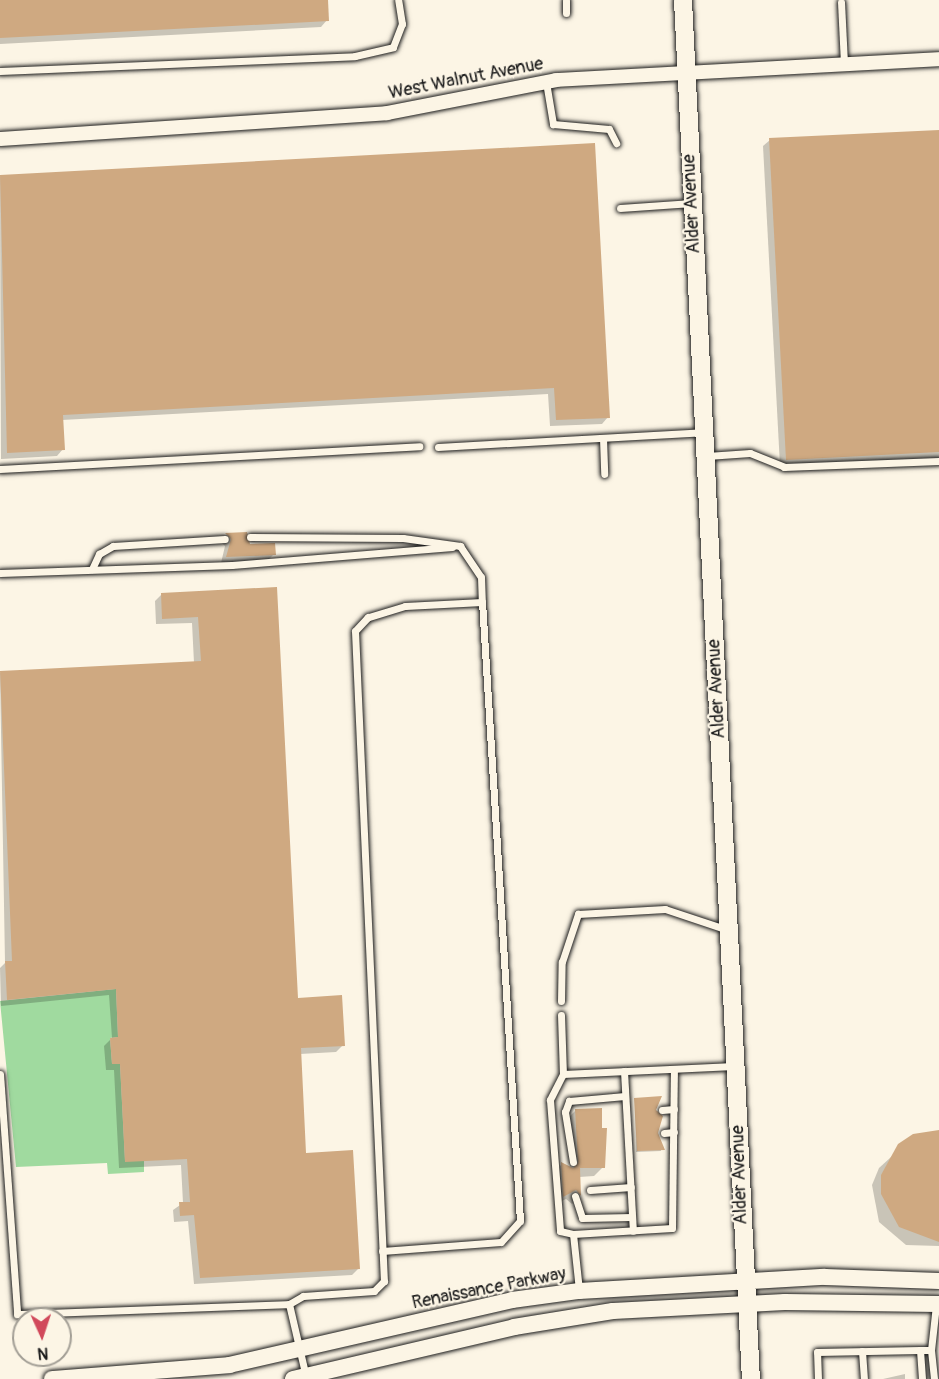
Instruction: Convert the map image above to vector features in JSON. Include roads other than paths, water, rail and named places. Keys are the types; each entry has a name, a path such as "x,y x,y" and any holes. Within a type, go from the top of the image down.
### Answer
{"main road":[{"name":"Alder Avenue","path":"683,0 704,456 730,931 744,1281 751,1379"}],"street":[{"name":"West Walnut Avenue","path":"0,139 387,113 546,82 685,71 939,59"},
{"name":"Renaissance Parkway","path":"52,1379 229,1365 513,1300 579,1291 744,1281 939,1281"},
{"path":"299,1378 514,1327 613,1311 746,1304 937,1304"}],"lane":[{"path":"0,71 326,57 393,46 402,24 398,0"},
{"path":"566,0 566,13"},
{"path":"841,2 844,63"},
{"path":"546,82 553,124 609,129 616,143"},
{"path":"620,208 692,203"},
{"path":"438,447 703,432"},
{"path":"603,438 604,474"},
{"path":"0,469 419,446"},
{"path":"704,456 750,453 784,467 939,461"},
{"path":"250,537 404,538 460,546 478,566 519,1221 501,1242 382,1251"},
{"path":"92,569 99,554 113,546 225,539"},
{"path":"0,573 232,565 403,555 460,546"},
{"path":"0,1074 16,1314 289,1304 303,1296 381,1287 382,1251 355,631 368,617 405,606 482,602"},
{"path":"561,1001 562,962 578,914 665,909 730,931"},
{"path":"561,1015 564,1074 550,1101 560,1231 573,1234 672,1228 674,1069"},
{"path":"564,1074 736,1065"},
{"path":"624,1071 633,1231"},
{"path":"573,1162 565,1112 569,1101 625,1096"},
{"path":"662,1110 674,1109"},
{"path":"626,1111 635,1111"},
{"path":"664,1133 674,1132"},
{"path":"628,1135 636,1134"},
{"path":"590,1190 631,1187"},
{"path":"575,1196 582,1218 632,1217"},
{"path":"573,1234 579,1291"},
{"path":"289,1304 300,1350 299,1378"},
{"path":"934,1379 931,1350 937,1304"},
{"path":"920,1350 922,1379"},
{"path":"818,1379 817,1352 931,1350"},
{"path":"862,1351 864,1379"}]}
